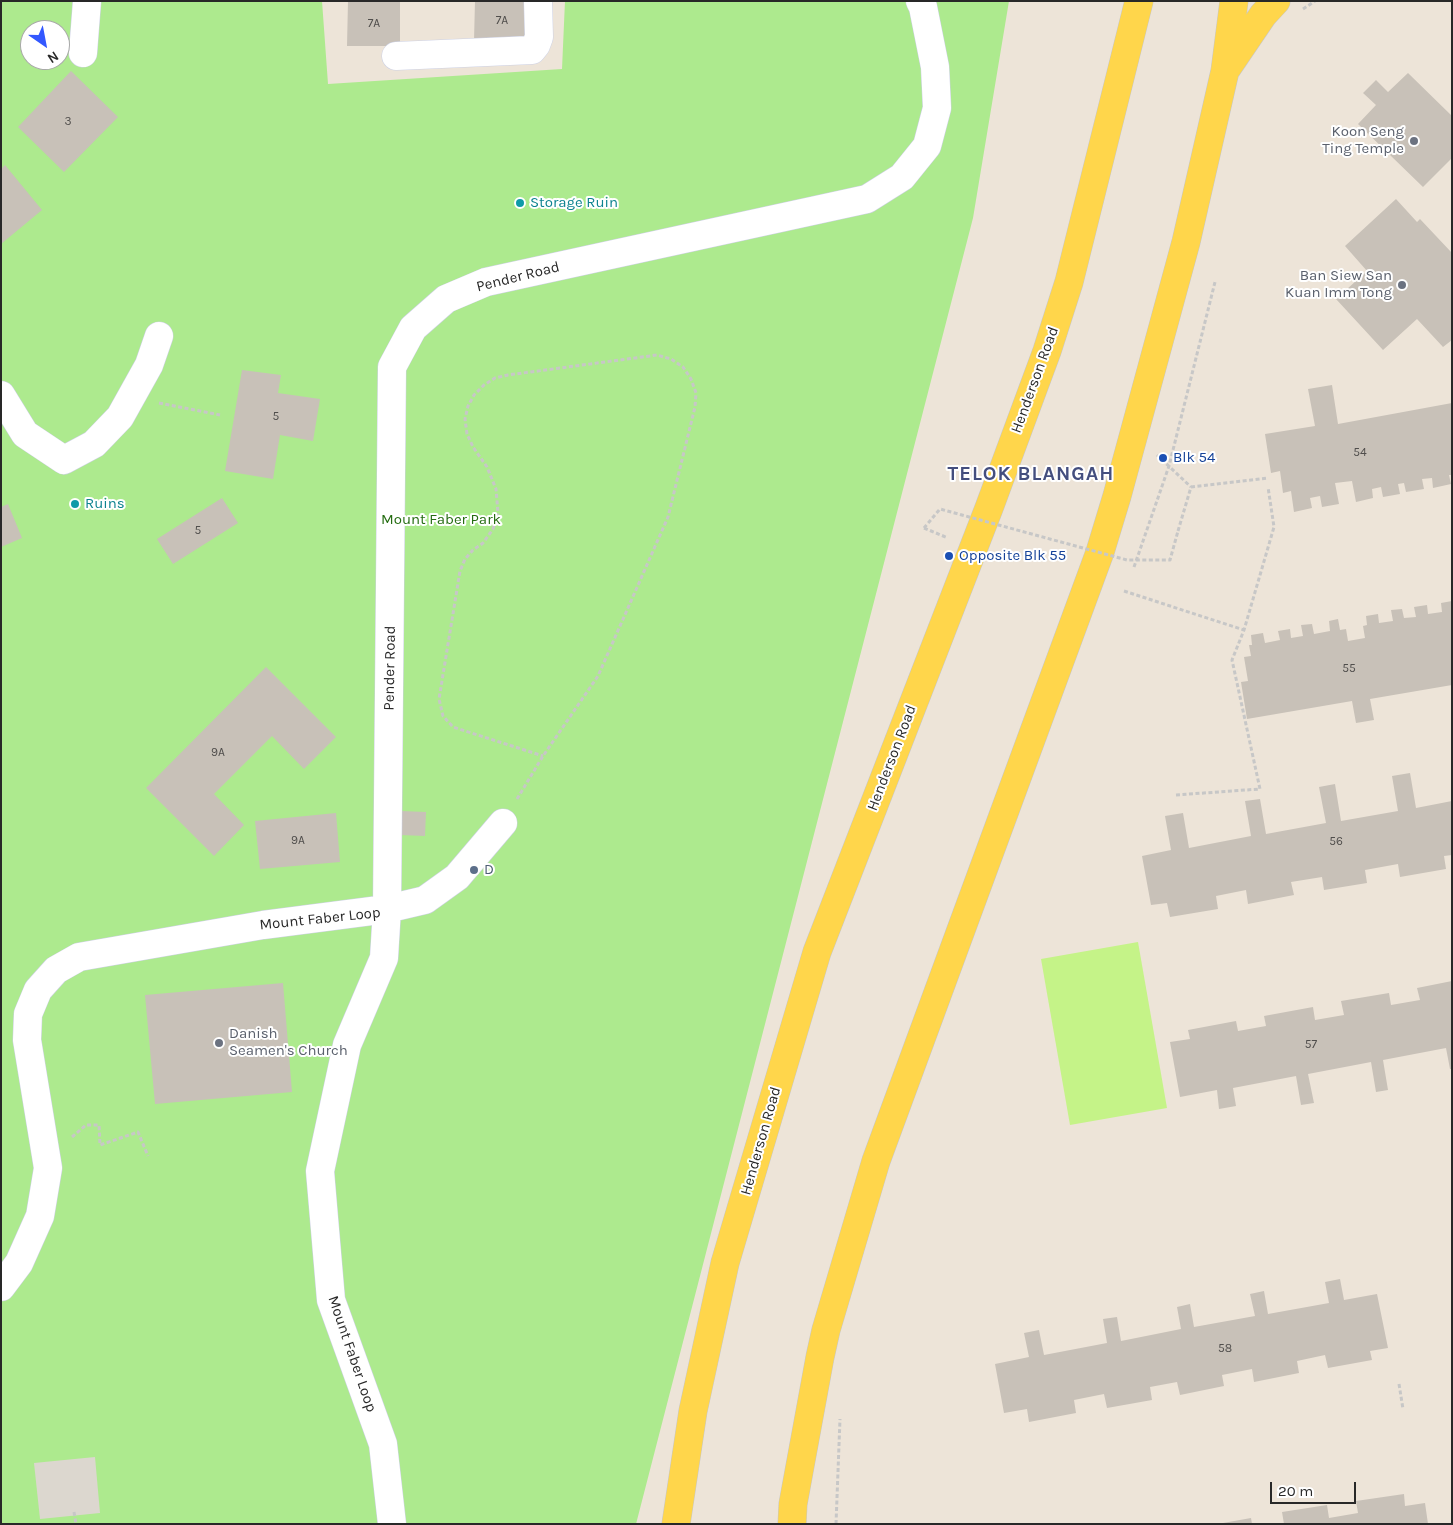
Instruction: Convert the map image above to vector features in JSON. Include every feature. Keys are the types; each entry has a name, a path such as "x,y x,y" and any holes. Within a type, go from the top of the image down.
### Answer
{"main road":[{"name":"Henderson Road","path":"676,1524 693,1411 725,1263 817,952 989,508 1046,351 1069,282 1139,1"},
{"path":"795,1517 822,1348 876,1161 1100,552 1117,496 1186,242 1225,71 1234,1"},
{"path":"1225,71 1263,15 1276,1"}],"street":[{"path":"83,52 86,1"},
{"path":"396,56 532,50 539,37 538,1"},
{"name":"Pender Road","path":"387,909 392,367 413,328 446,299 486,282 867,199 902,177 927,146 938,108 935,67 923,7 920,1"},
{"path":"1,395 25,434 64,460 94,444 120,418 149,365 159,336"},
{"path":"387,909 425,900 457,877 503,822"},
{"name":"Mount Faber Loop","path":"1,1287 19,1264 40,1216 48,1168 27,1040 28,1014 38,990 56,970 79,957 263,925 387,909 384,958 347,1045 320,1171 331,1300 383,1444 392,1524"}],"path":[{"path":"1134,567 1169,466 1216,282"},
{"path":"503,822 543,756 598,676 668,517 695,407 696,393 691,379 683,367 671,359 657,355 495,378 474,394 468,406 465,419 467,434 473,447 488,466 496,489 498,513 493,529 483,543 465,559 460,571 438,700 443,716 453,727 543,756"},
{"path":"152,401 220,415"},
{"path":"1134,433 1191,487"},
{"path":"1191,487 1268,478"},
{"path":"924,528 940,509 1128,560 1170,560 1191,487"},
{"path":"1176,795 1260,789 1232,660 1244,630 1274,527 1268,487"},
{"path":"1124,591 1244,630"},
{"path":"42,1133 74,1137 86,1125 99,1125 100,1145 138,1132 148,1156"},
{"path":"1399,1384 1403,1409"},
{"path":"836,1524 840,1411"},
{"path":"74,1512 76,1524"}],"green space":[{"name":"Mount Faber Park","path":"1,1 322,1 328,84 562,69 565,1 1009,1 973,218 636,1524 1,1524"},
{"path":"1138,942 1167,1108 1070,1125 1041,959"}],"shaded area":[{"path":"95,1457 100,1513 40,1519 34,1463"}],"building":[{"path":"348,1 400,1 400,46 347,46"},
{"path":"475,1 529,1 529,41 474,41"},
{"path":"71,71 118,117 64,172 18,127"},
{"name":"Koon Seng Ting Temple","path":"1408,73 1452,116 1452,158 1423,187 1358,124 1376,105 1363,93 1376,80 1388,92"},
{"path":"5,165 42,210 1,244 1,169"},
{"name":"Ban Siew San Kuan Imm Tong","path":"1396,199 1417,222 1420,219 1452,253 1452,340 1443,347 1417,319 1383,350 1336,299 1367,271 1345,246"},
{"path":"242,370 281,375 278,393 320,399 313,441 280,435 273,479 225,471"},
{"path":"1332,385 1338,424 1452,403 1452,475 1449,475 1451,484 1433,488 1432,478 1422,479 1424,489 1406,492 1404,483 1398,484 1400,494 1383,497 1381,487 1372,489 1373,498 1356,502 1352,481 1335,483 1339,504 1322,507 1320,496 1310,498 1312,508 1294,512 1291,491 1283,493 1280,471 1271,473 1265,434 1315,426 1308,389"},
{"path":"222,498 238,523 173,564 157,539"},
{"path":"8,504 22,538 1,547 1,507"},
{"path":"1452,601 1452,685 1370,699 1374,720 1356,723 1352,701 1247,719 1241,682 1248,681 1244,657 1251,656 1249,645 1252,645 1251,635 1263,633 1265,643 1280,640 1278,631 1290,629 1291,638 1303,636 1301,625 1312,624 1314,634 1330,631 1329,621 1338,619 1340,630 1346,629 1348,641 1365,638 1363,626 1367,625 1366,616 1378,614 1379,623 1393,621 1391,610 1402,609 1404,618 1416,617 1414,607 1427,605 1428,614 1442,612 1441,603"},
{"path":"266,667 336,737 304,769 272,736 214,794 244,825 214,856 146,788"},
{"path":"1410,773 1416,808 1452,801 1452,855 1444,856 1446,869 1400,877 1398,864 1365,870 1367,883 1324,890 1322,877 1291,882 1294,895 1248,904 1246,890 1216,896 1218,909 1170,917 1167,903 1151,905 1142,856 1171,850 1165,816 1183,813 1189,848 1251,836 1245,801 1260,799 1266,834 1326,823 1319,787 1335,784 1341,821 1398,811 1392,776"},
{"path":"401,811 426,812 425,836 400,835"},
{"path":"336,813 340,862 260,869 255,821"},
{"path":"1452,981 1452,1069 1450,1069 1446,1048 1383,1060 1388,1090 1376,1092 1371,1062 1308,1074 1314,1103 1301,1105 1296,1076 1233,1088 1236,1106 1219,1109 1217,1090 1180,1097 1170,1042 1190,1039 1188,1030 1236,1021 1238,1031 1266,1026 1264,1016 1313,1007 1315,1020 1344,1015 1341,1001 1389,993 1391,1005 1420,1000 1417,988"},
{"name":"Danish Seamen's Church","path":"283,983 292,1092 155,1104 145,995"},
{"path":"1340,1279 1344,1300 1377,1294 1388,1348 1370,1351 1372,1360 1328,1368 1325,1355 1297,1361 1299,1373 1254,1382 1252,1369 1222,1375 1224,1386 1180,1395 1177,1382 1150,1387 1152,1400 1107,1408 1104,1394 1074,1400 1076,1413 1029,1422 1027,1409 1004,1413 995,1364 1029,1357 1024,1333 1039,1330 1044,1355 1107,1343 1103,1319 1117,1317 1121,1341 1181,1329 1177,1307 1190,1304 1194,1327 1255,1316 1250,1294 1264,1291 1268,1314 1329,1303 1325,1282"},
{"path":"1404,1494 1405,1506 1425,1503 1428,1524 1284,1524 1282,1512 1327,1505 1329,1518 1358,1513 1356,1501"},
{"path":"1251,1518 1252,1524 1223,1524 1223,1523"}],"place":[{"name":"Koon Seng Ting Temple","path":"1414,141"},
{"name":"Storage Ruin","path":"520,203"},
{"name":"Ban Siew San Kuan Imm Tong","path":"1402,285"},
{"name":"Blk 54","path":"1163,458"},
{"name":"Ruins","path":"75,504"},
{"name":"Opposite Blk 55","path":"949,556"},
{"name":"D","path":"474,870"},
{"name":"Danish Seamen's Church","path":"219,1043"}],"district":[{"name":"TELOK BLANGAH","path":"1031,474"}]}
